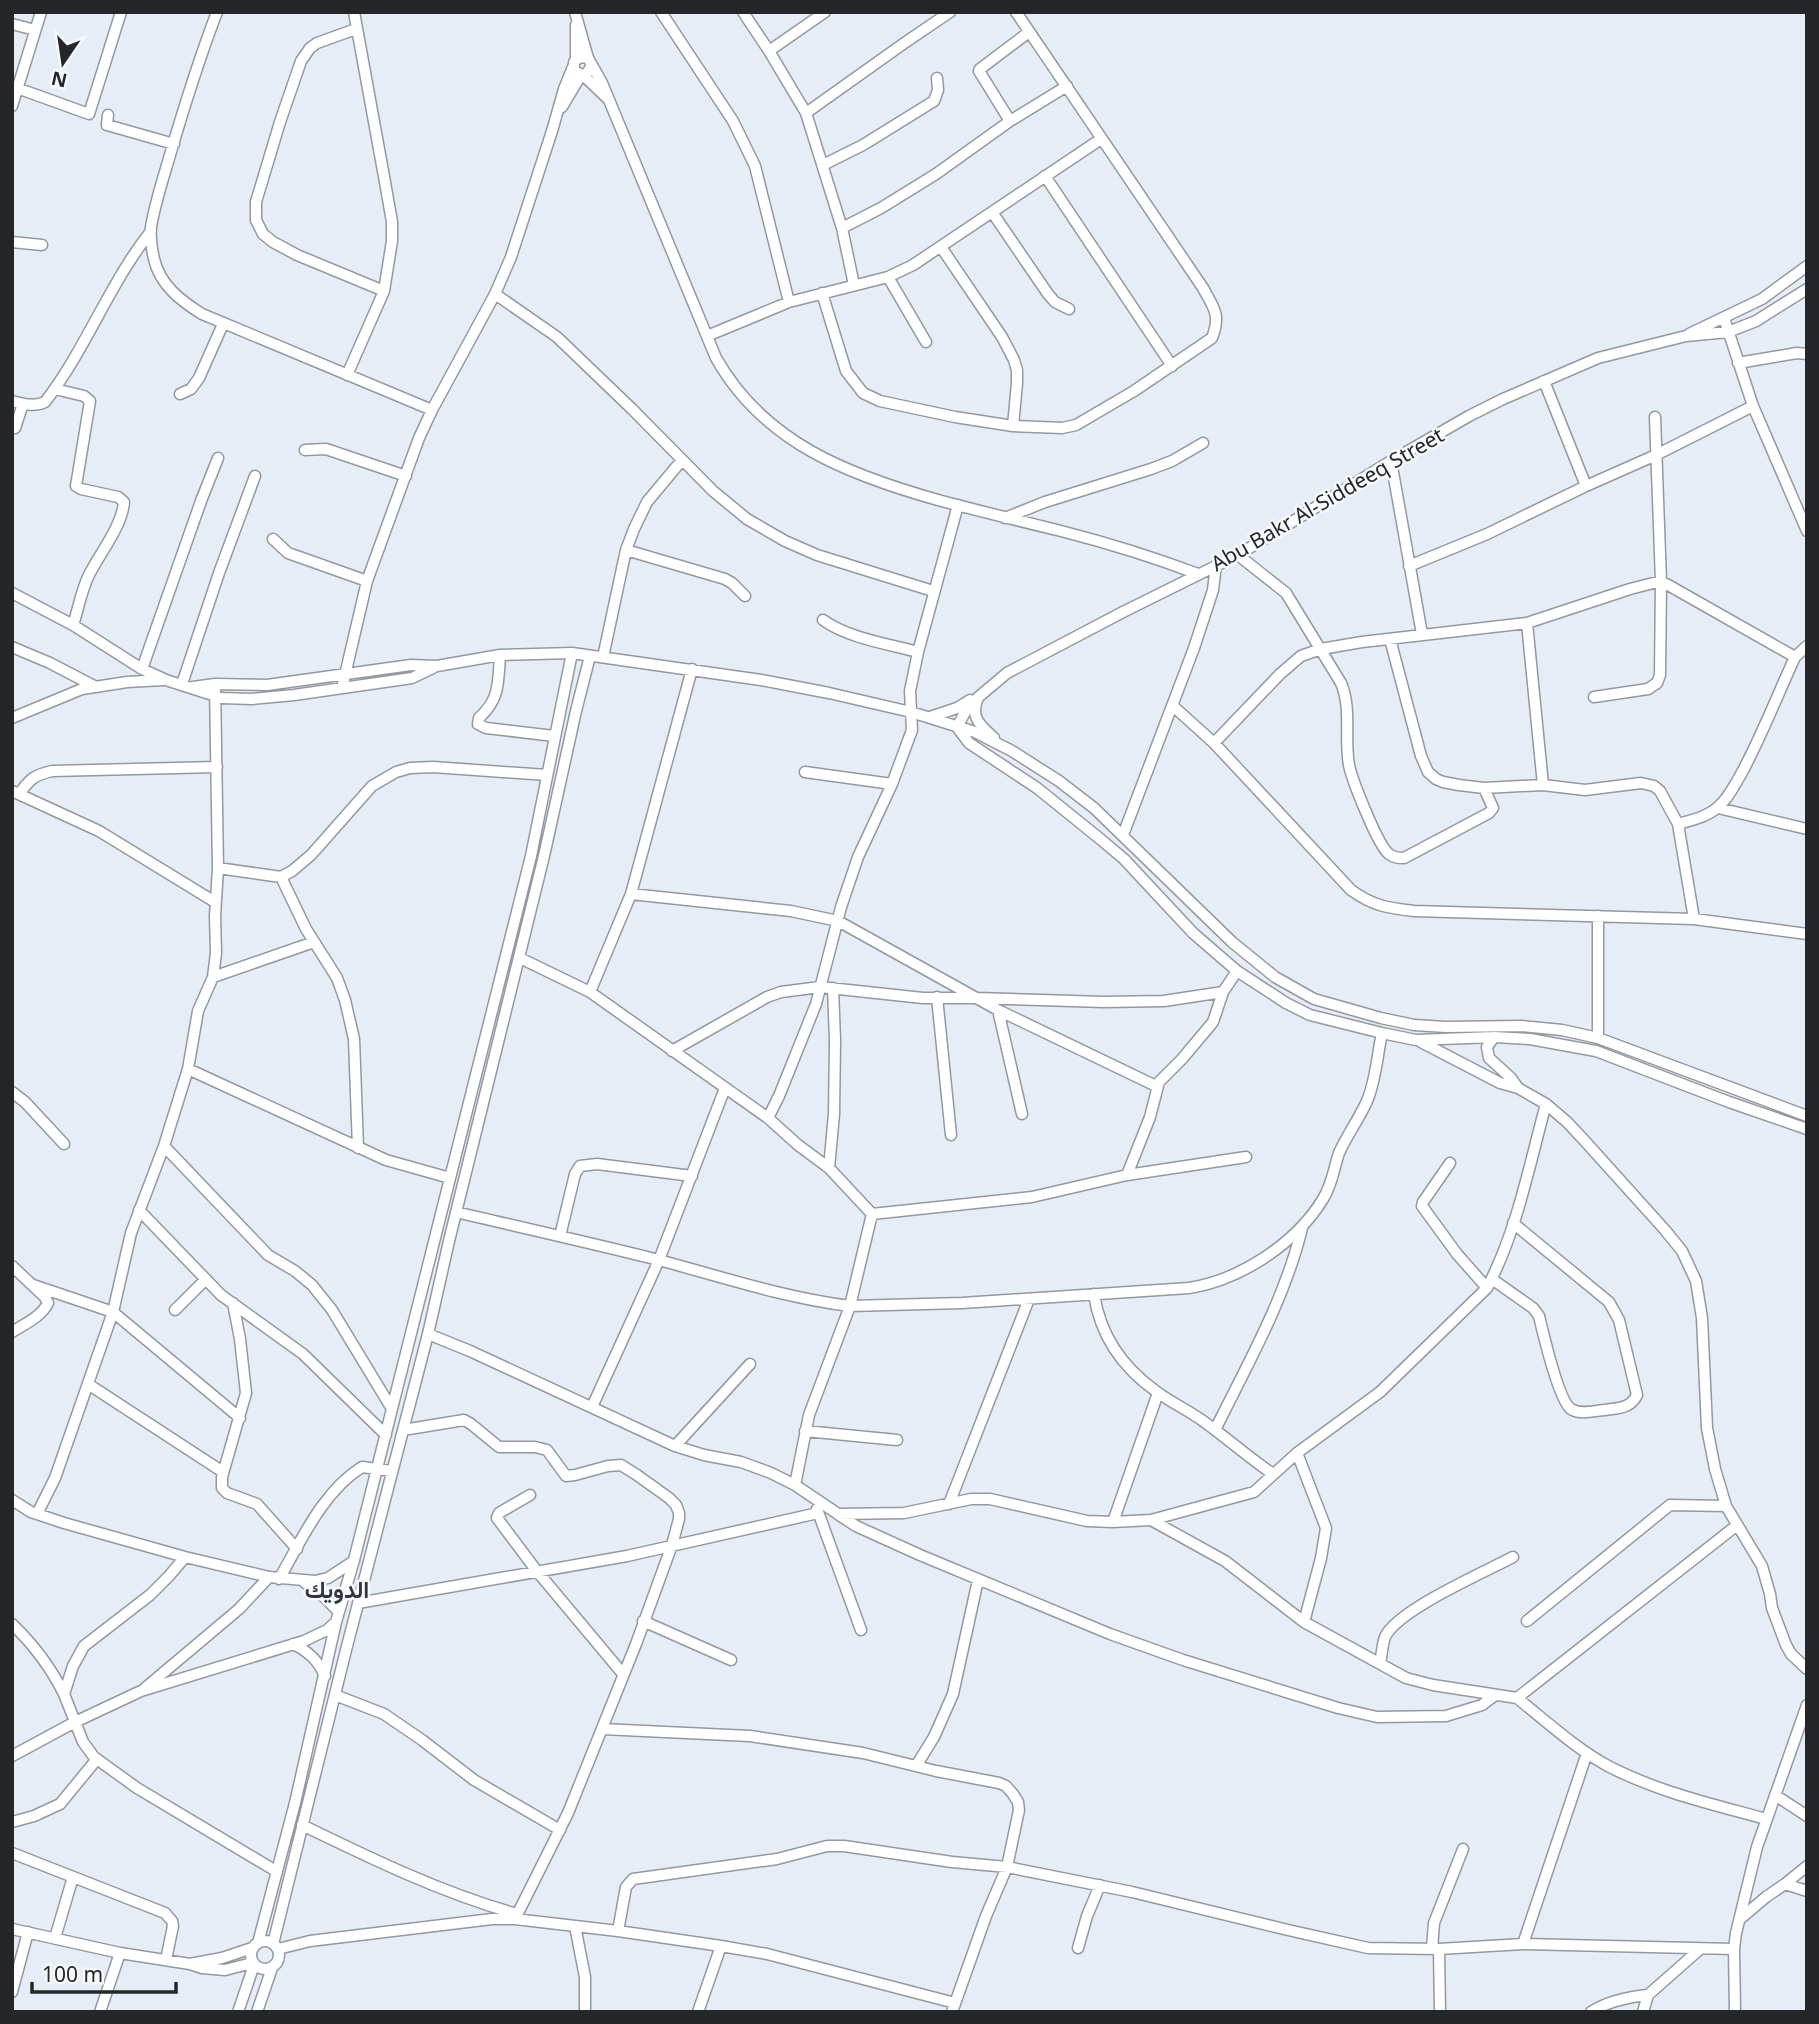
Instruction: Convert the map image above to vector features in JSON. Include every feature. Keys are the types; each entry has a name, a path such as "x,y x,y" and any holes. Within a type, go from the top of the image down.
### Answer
{"street":[{"path":"12,106 41,12"},
{"path":"89,114 121,12"},
{"path":"217,12 157,201 151,231 154,259 159,272 170,290 185,303 223,324 432,410"},
{"path":"347,375 384,291 392,241 391,222 354,12"},
{"path":"661,12 733,121 755,166 789,302"},
{"path":"743,12 806,113 842,228 854,285"},
{"path":"769,51 825,12"},
{"path":"806,113 950,12"},
{"path":"822,293 846,372 863,393 880,401 1013,426 1054,429 1076,425 1134,391 1212,338 1217,318 1216,310 1203,288 1016,12"},
{"path":"576,13 582,67 609,100 706,336 738,392 763,417 800,445 869,479 1004,518 1107,543 1198,574"},
{"path":"12,24 35,30"},
{"path":"356,29 317,43 301,61 256,202 256,220 264,234 273,242 297,255 384,291"},
{"path":"1010,121 979,71 1029,32"},
{"path":"342,688 367,581 419,438 495,294 511,257 556,116 582,67"},
{"path":"823,165 863,145 934,100 938,90 937,78"},
{"path":"842,228 936,174 1010,121 1067,86"},
{"path":"18,88 174,144"},
{"path":"706,336 789,302 888,277 913,265 1101,139"},
{"path":"1045,176 1172,366"},
{"path":"992,212 1048,295 1069,309"},
{"path":"12,428 15,428 17,422 17,403 40,405 46,402 89,335 138,247 151,231"},
{"path":"12,242 42,246"},
{"path":"941,247 1002,337 1014,360 1017,383 1013,426"},
{"name":"Abu Bakr Al-Siddeeq Street","path":"1686,336 1762,299 1807,267"},
{"path":"888,277 926,342"},
{"name":"Abu Bakr Al-Siddeeq Street","path":"957,727 969,705 1007,673 1238,555 1469,416 1598,358 1686,336 1728,332 1773,312 1807,289"},
{"path":"495,294 557,337 713,491 747,519 785,541 817,555 933,591"},
{"path":"1724,318 1753,406 1802,506 1807,531"},
{"path":"180,394 191,389 199,378 223,324"},
{"path":"1738,363 1797,353 1807,354"},
{"path":"1544,381 1586,486"},
{"path":"55,389 84,396 90,401 76,486 118,497 124,502 107,543 86,580 73,625"},
{"path":"1409,566 1487,534 1753,406"},
{"path":"1594,697 1648,689 1659,679 1661,581 1655,417"},
{"path":"1004,518 1045,502 1151,469 1172,461 1203,443"},
{"path":"305,450 326,449 406,476"},
{"path":"142,669 218,458"},
{"path":"603,657 626,550 647,502 682,460"},
{"path":"1391,461 1422,634"},
{"path":"187,686 219,573 255,476"},
{"path":"768,1118 796,1056 858,857 892,784 912,730 910,691 933,591 958,505"},
{"path":"274,539 288,553 367,581"},
{"path":"626,550 725,579 745,596"},
{"path":"1238,555 1286,593 1344,690 1350,769 1383,847 1391,856 1401,859 1489,813 1493,808 1484,788"},
{"path":"1123,835 1173,706 1213,590 1216,565"},
{"path":"1214,743 1288,666 1301,656 1321,649 1422,634 1527,623 1661,581 1795,657"},
{"path":"12,593 73,625 142,669 214,696 252,699 342,688 412,678 437,666"},
{"path":"823,620 845,632 918,652"},
{"path":"1527,623 1543,785"},
{"path":"1390,639 1428,772 1443,782 1484,788 1543,785 1585,790 1651,784 1660,791 1678,824 1694,919"},
{"path":"1678,824 1698,819 1718,807 1732,789 1744,769 1795,657 1807,646"},
{"path":"12,647 96,687"},
{"path":"187,686 267,685 411,665 437,666 500,655 572,653 692,669 829,693 911,712 975,732 1012,751"},
{"path":"272,1968 263,1970 253,1964 250,1958 295,1803 338,1617 498,991 530,856 572,653"},
{"path":"500,655 495,697 492,705 479,718 478,724 486,728 554,736"},
{"path":"257,2012 272,1968 278,1960 275,1946 302,1825 428,1334 520,958 590,656"},
{"path":"590,992 632,894 692,669"},
{"path":"12,718 69,694 96,687 166,680"},
{"path":"37,1514 55,1478 113,1311 131,1233 164,1146 188,1069 198,1011 213,977 218,868 215,684"},
{"path":"928,718 957,708 980,694"},
{"path":"980,694 974,710 978,722 995,738 1094,808 1233,943 1275,977 1314,999 1397,1022 1430,1027 1530,1026 1598,1038 1807,1116"},
{"path":"1173,706 1214,743 1351,890 1378,906 1414,911 1694,919 1807,934"},
{"path":"957,727 969,743 1037,788 1124,859 1193,933 1237,971 1286,1003 1310,1015 1416,1040 1494,1037 1530,1039 1596,1051 1807,1129"},
{"path":"215,902 99,831 15,792 39,774 52,771 217,767"},
{"path":"218,868 281,877 300,866 372,786 396,772 410,768 433,767 547,775"},
{"path":"805,772 892,784"},
{"path":"1718,807 1807,829"},
{"path":"281,877 306,929 337,978 345,1000 354,1040 358,1148"},
{"path":"632,894 791,911 838,921 998,1010 1156,1086"},
{"path":"1598,916 1598,1038"},
{"path":"213,977 314,942"},
{"path":"520,958 590,992 768,1118 829,1168 872,1213"},
{"path":"1127,1175 1150,1117 1156,1086 1213,1022 1223,992 1237,971"},
{"path":"672,1051 767,997 820,986 923,998 1026,1000 1164,1001 1223,992"},
{"path":"829,1168 835,1114 833,988"},
{"path":"498,991 510,994"},
{"path":"937,998 951,1135"},
{"path":"998,1010 1022,1114"},
{"path":"1349,1025 1352,1010"},
{"path":"1530,1026 1530,1039"},
{"path":"456,1212 659,1260 809,1300 850,1306 962,1303 1203,1286 1256,1263 1302,1227 1324,1197 1340,1152 1368,1099 1382,1034"},
{"path":"1494,1037 1487,1047 1489,1058 1518,1088"},
{"path":"1416,1040 1546,1104 1583,1139 1682,1251 1696,1280 1703,1318 1707,1428 1726,1506 1762,1566 1772,1608 1786,1645 1791,1654 1807,1669"},
{"path":"188,1069 386,1160 450,1178"},
{"path":"592,1407 659,1260 725,1088"},
{"path":"12,1092 64,1143"},
{"path":"838,1514 904,1513 971,1499 990,1499 1068,1518 1113,1522 1151,1520 1248,1494 1259,1488 1297,1453 1380,1392 1490,1284 1513,1223 1546,1104"},
{"path":"164,1146 268,1255 295,1271 319,1293 392,1409"},
{"path":"872,1213 1032,1197 1127,1175 1246,1157"},
{"path":"1450,1163 1422,1206 1457,1254 1490,1284 1533,1308 1539,1315 1566,1404 1580,1413 1628,1406 1637,1395 1614,1309 1513,1223"},
{"path":"559,1236 575,1174 580,1166 597,1164 692,1176"},
{"path":"139,1210 233,1304 303,1354 386,1435"},
{"path":"795,1485 805,1431 850,1306 872,1213"},
{"path":"1215,1430 1286,1283 1302,1227"},
{"path":"12,1266 48,1300 47,1306 12,1332"},
{"path":"175,1310 206,1279"},
{"path":"33,1285 113,1311 240,1418"},
{"path":"1094,1294 1096,1310 1107,1339 1121,1359 1158,1393 1194,1415 1273,1474"},
{"path":"949,1504 1029,1299"},
{"path":"233,1304 246,1387 245,1401 223,1472 223,1490 257,1504 297,1549"},
{"path":"428,1334 470,1350 675,1446 757,1467 795,1485 856,1526 978,1580 1142,1647 1377,1717 1446,1716 1482,1705 1494,1696"},
{"path":"675,1446 750,1364"},
{"path":"88,1384 223,1472"},
{"path":"1113,1522 1158,1393"},
{"path":"403,1430 464,1420 499,1447 536,1447 547,1450 566,1476 621,1465 676,1505 679,1519 673,1545 602,1729 561,1830 516,1917"},
{"path":"805,1431 897,1440"},
{"path":"1297,1453 1326,1528 1304,1622"},
{"path":"141,1691 274,1578 342,1483 359,1468 392,1471"},
{"path":"530,1495 499,1513 497,1518 536,1570 623,1674"},
{"path":"813,1498 861,1630"},
{"path":"12,1500 37,1514 185,1558 274,1578 315,1581 328,1578 354,1560"},
{"path":"1527,1621 1670,1505 1726,1506"},
{"path":"358,1603 536,1570 596,1562 818,1513"},
{"path":"1151,1520 1225,1562 1304,1622 1406,1678 1494,1696 1517,1698 1587,1753 1633,1777 1676,1794 1766,1819"},
{"path":"1517,1698 1736,1526"},
{"path":"1380,1663 1386,1636 1398,1621 1422,1605 1513,1557"},
{"path":"64,1694 84,1646 149,1595 185,1558"},
{"path":"916,1766 951,1701 961,1666 978,1580"},
{"path":"303,1581 324,1597 338,1617"},
{"path":"12,1756 141,1691 316,1636 338,1617"},
{"path":"643,1621 731,1660"},
{"path":"12,1624 34,1648 64,1694 83,1742 97,1759 137,1787 276,1871"},
{"path":"292,1644 316,1660 325,1676"},
{"path":"335,1695 384,1714 474,1780 561,1830"},
{"path":"1735,2012 1734,1950 1739,1920 1757,1847 1807,1705"},
{"path":"317,1711 330,1715"},
{"path":"302,1825 438,1888 516,1917 767,1954 953,2007 1007,1867 1019,1810 1018,1802 1006,1786 863,1753 750,1736 602,1729"},
{"path":"1523,1944 1587,1753"},
{"path":"12,1822 61,1804 97,1759"},
{"path":"1775,1795 1807,1816"},
{"path":"618,1931 626,1887 633,1879 777,1859 827,1846 844,1846 1007,1867 1100,1885 1368,1948 1435,1949 1523,1944 1734,1950"},
{"path":"1440,2012 1434,1923 1463,1849"},
{"path":"12,1853 165,1913 172,1920 173,1926 166,1960"},
{"path":"1739,1920 1807,1866"},
{"path":"55,1938 73,1877"},
{"path":"1785,1884 1807,1891"},
{"path":"1078,1948 1100,1885"},
{"path":"190,1964 232,1955 267,1941 275,1946 516,1917"},
{"path":"575,1926 584,1970 585,2012"},
{"path":"12,1929 202,1968 225,1970 253,1964"},
{"path":"12,1992 28,1932"},
{"path":"698,2012 721,1946"},
{"path":"1591,2012 1616,2001 1648,1995 1699,1950"},
{"path":"100,2012 120,1953"},
{"path":"238,2012 253,1964"},
{"path":"1643,2012 1648,1995"}],"district":[{"name":"الدويك","path":"337,1589"}]}
